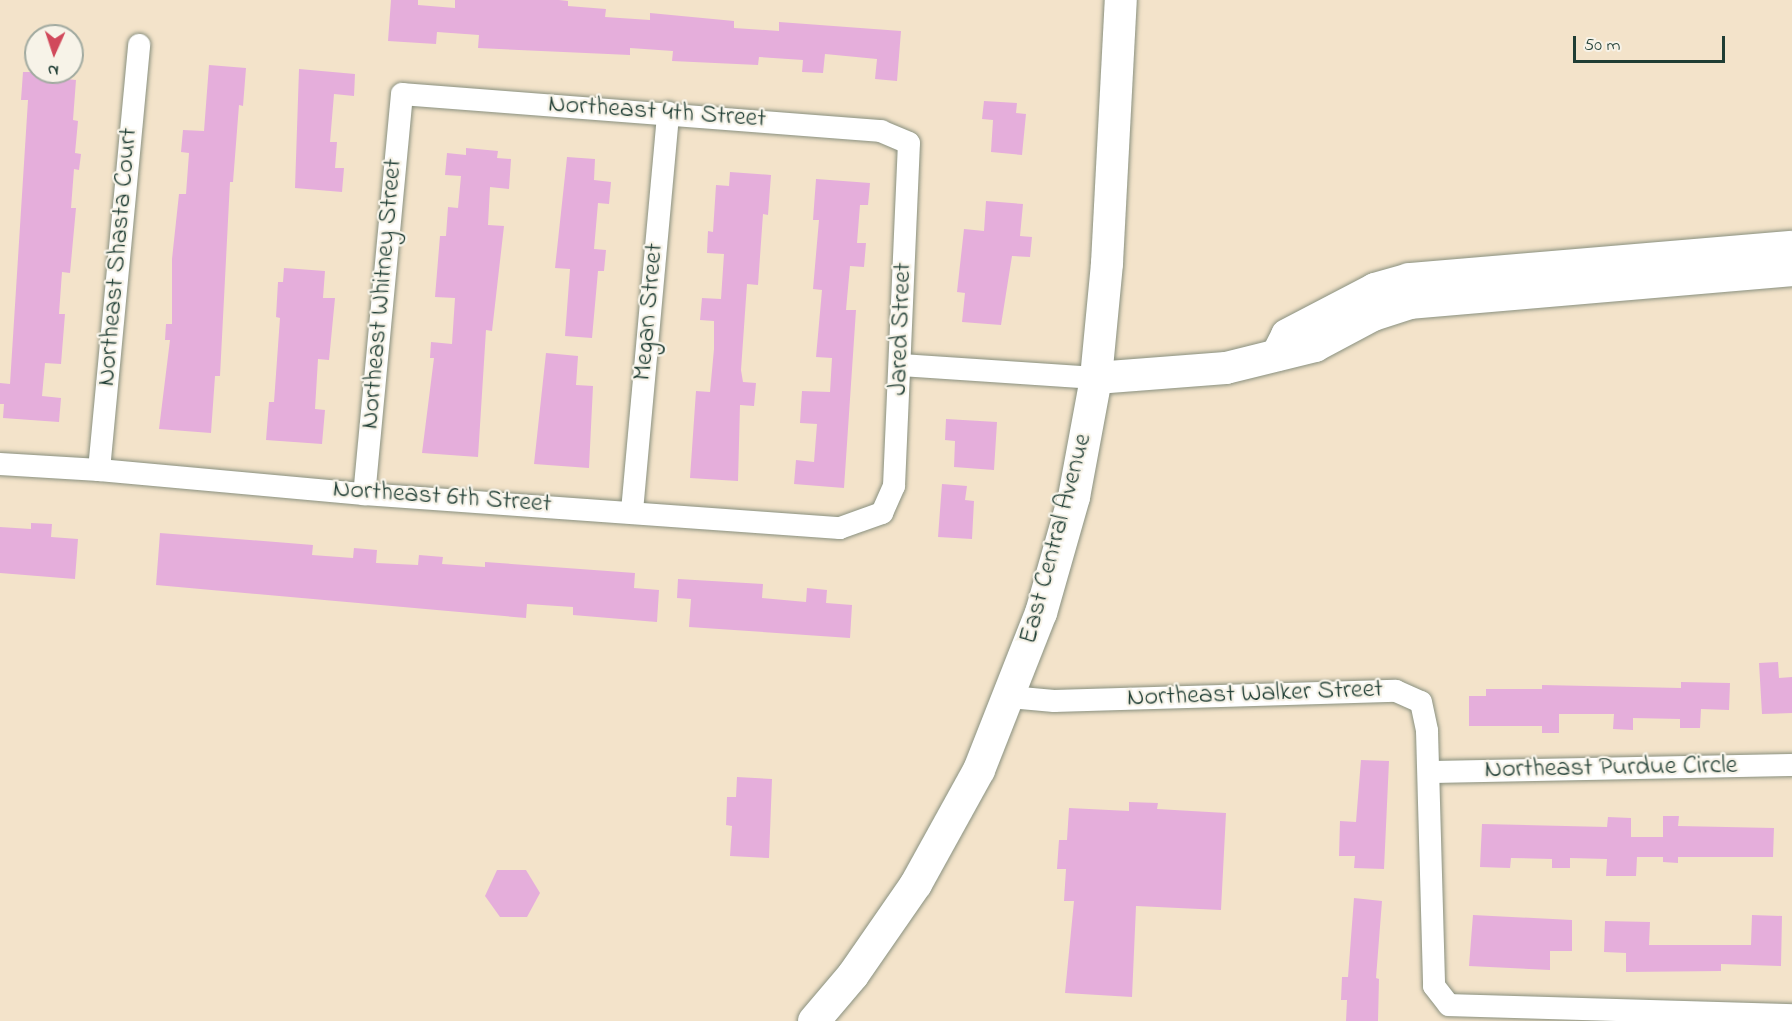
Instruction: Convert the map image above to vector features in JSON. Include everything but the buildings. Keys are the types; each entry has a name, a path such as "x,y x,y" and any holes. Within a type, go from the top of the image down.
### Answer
{"street":[{"name":"East Central Avenue","path":"814,1021 853,975 916,884 979,770 1010,697 1041,613 1074,497 1096,378 1107,263 1121,0"},
{"name":"Northeast Shasta Court","path":"99,470 139,45"},
{"name":"Northeast 4th Street","path":"402,94 880,131 909,143"},
{"name":"Northeast Whitney Street","path":"364,494 402,94"},
{"name":"Megan Street","path":"632,511 668,113"},
{"name":"Jared Street","path":"882,513 894,486 909,143"},
{"path":"1277,355 1287,335 1375,289 1409,279 1792,247"},
{"path":"901,365 1096,378 1226,368 1314,346 1373,315 1410,303 1792,270"},
{"name":"Northeast 6th Street","path":"0,464 99,470 364,494 632,511 840,528 882,513"},
{"name":"Northeast Walker Street","path":"1010,697 1054,701 1396,691 1421,702 1431,772 1434,986 1449,1005 1792,1015"},
{"name":"Northeast Purdue Circle","path":"1431,772 1792,765"}]}
